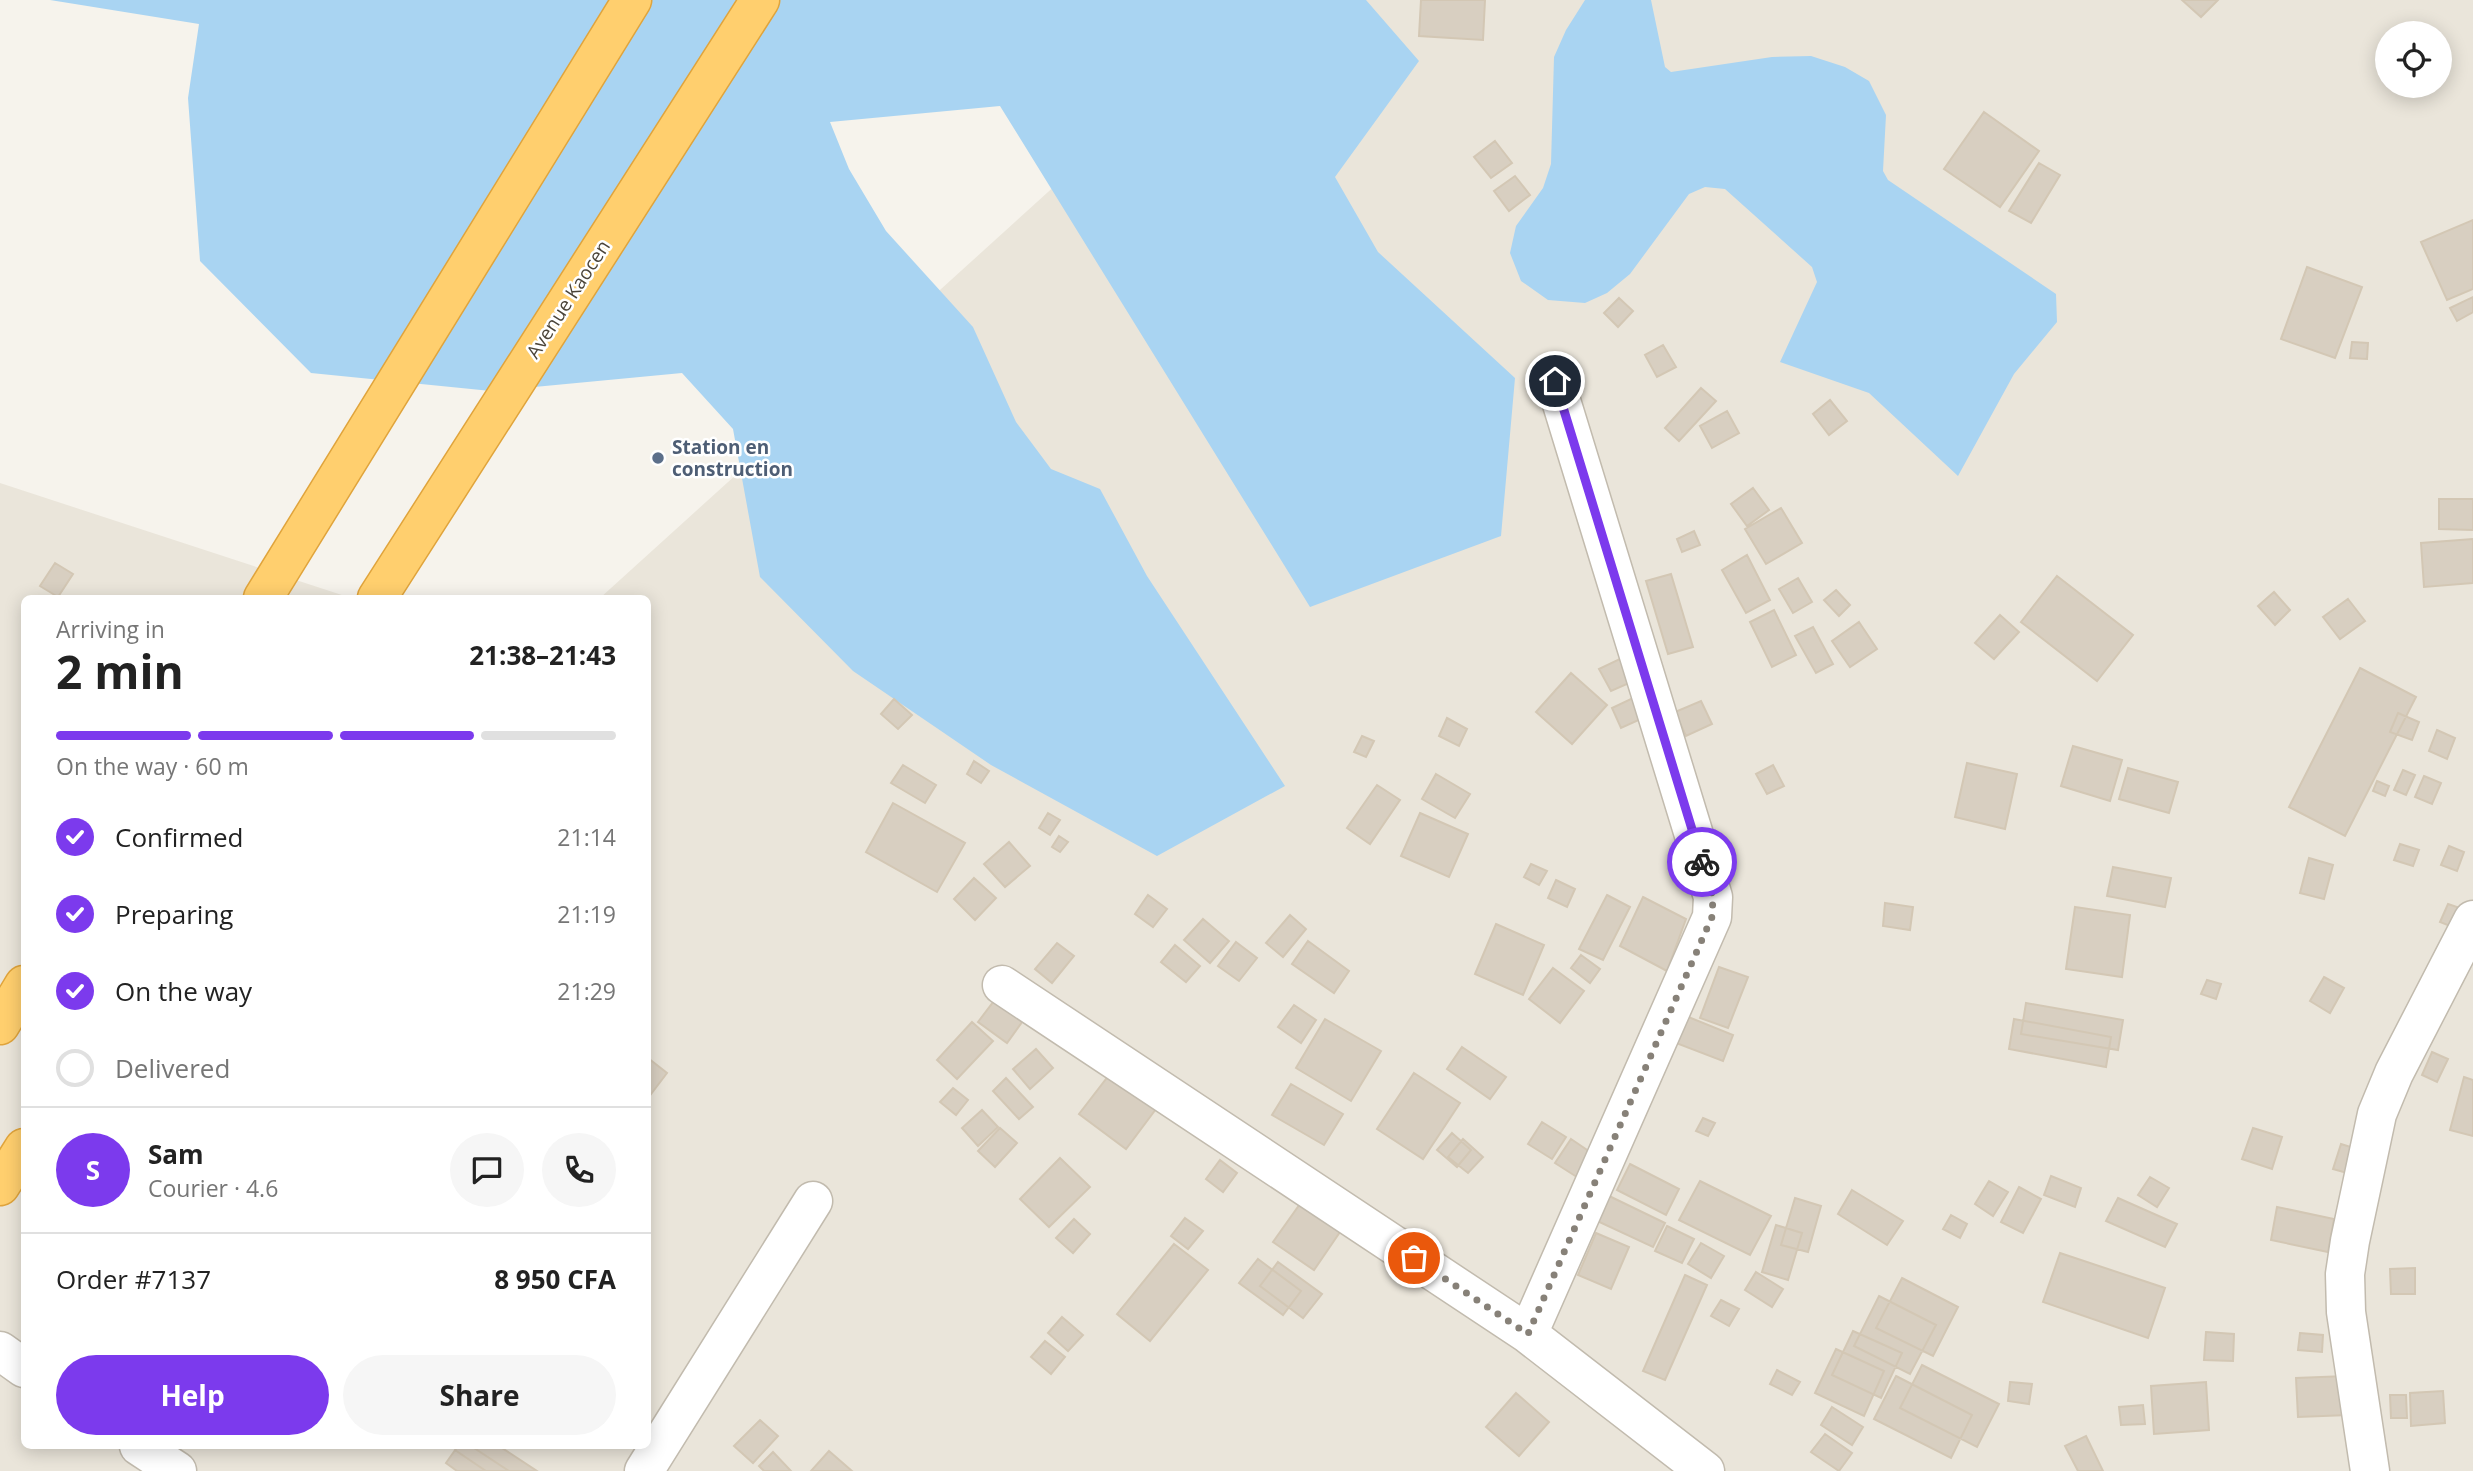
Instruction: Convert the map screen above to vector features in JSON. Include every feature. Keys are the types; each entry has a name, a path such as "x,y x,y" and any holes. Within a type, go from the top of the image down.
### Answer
{"highway":[{"path":"265,595 632,0"},
{"name":"Avenue Kaocen","path":"379,595 760,0"},
{"path":"0,1025 21,990"},
{"path":"0,1186 21,1153"}],"street":[{"path":"1528,1334 1712,917 1713,897 1555,381"},
{"path":"2370,1471 2346,1312 2345,1274 2350,1241 2377,1114 2394,1073 2473,920"},
{"path":"1002,985 1528,1334 1705,1471"},
{"path":"644,1471 813,1201"},
{"path":"0,1351 21,1366"},
{"path":"144,1449 177,1471"}],"shaded area":[{"path":"1260,0 2473,0 2473,1471 0,1471 0,483 342,595 21,595 21,1449 651,1449 651,595 603,595"}],"water":[{"path":"50,0 1366,0 1419,61 1335,177 1378,252 1515,378 1501,536 1310,607 1000,106 830,122 849,169 886,231 973,327 1016,422 1051,469 1100,489 1147,576 1285,786 1157,856 991,765 853,671 760,577 733,429 682,373 491,391 311,373 200,261 188,98 199,24"},
{"path":"1585,0 1651,0 1665,67 1671,72 1772,57 1811,56 1845,67 1869,81 1886,115 1883,171 1888,180 2056,294 2057,322 2014,374 1958,476 1869,393 1780,362 1817,282 1812,267 1725,189 1705,187 1689,194 1630,274 1607,293 1585,303 1548,300 1521,281 1510,253 1516,226 1543,188 1551,164 1554,57 1566,30"}],"building":[{"path":"1421,0 1485,0 1483,40 1419,36"},
{"path":"2182,0 2218,0 2201,17"},
{"path":"1984,112 2039,151 2000,207 1944,169"},
{"path":"1495,141 1512,163 1491,178 1474,157"},
{"path":"2039,163 2060,175 2031,223 2009,211"},
{"path":"1515,176 1530,195 1509,211 1494,191"},
{"path":"2473,220 2473,289 2447,300 2421,242"},
{"path":"2307,267 2362,287 2335,358 2281,339"},
{"path":"2473,297 2473,312 2457,321 2450,308"},
{"path":"1619,298 1633,311 1618,327 1604,313"},
{"path":"2352,342 2368,343 2367,359 2350,358"},
{"path":"1663,345 1676,367 1657,377 1645,355"},
{"path":"1701,388 1716,401 1679,441 1665,428"},
{"path":"1830,400 1847,421 1829,435 1813,414"},
{"path":"1727,411 1739,433 1712,448 1700,426"},
{"path":"1753,488 1769,510 1747,526 1731,504"},
{"path":"2439,499 2473,499 2473,530 2439,529"},
{"path":"1781,508 1802,543 1766,564 1745,529"},
{"path":"1694,531 1700,545 1682,552 1677,539"},
{"path":"2473,539 2473,583 2424,587 2421,543"},
{"path":"1747,555 1770,600 1746,613 1722,570"},
{"path":"55,563 73,574 59,595 40,586"},
{"path":"1671,574 1693,647 1668,654 1646,581"},
{"path":"2057,576 2133,635 2097,681 2021,622"},
{"path":"1798,578 1812,602 1793,613 1779,589"},
{"path":"1836,590 1850,605 1839,616 1824,600"},
{"path":"2274,592 2290,610 2275,625 2258,606"},
{"path":"2348,599 2365,621 2340,639 2323,617"},
{"path":"1774,610 1796,655 1772,667 1750,622"},
{"path":"2000,615 2019,632 1994,659 1975,643"},
{"path":"1859,622 1877,649 1850,667 1832,641"},
{"path":"1813,627 1833,664 1816,673 1795,636"},
{"path":"1626,656 1636,680 1611,691 1599,669"},
{"path":"2360,668 2416,697 2345,836 2289,807"},
{"path":"1571,673 1607,705 1572,744 1536,712"},
{"path":"1633,698 1643,718 1621,728 1612,708"},
{"path":"894,699 912,715 898,729 881,714"},
{"path":"1701,701 1712,724 1686,736 1675,712"},
{"path":"2398,713 2419,722 2412,740 2390,732"},
{"path":"1447,718 1467,729 1459,746 1439,736"},
{"path":"2437,730 2455,738 2447,759 2429,751"},
{"path":"1362,736 1374,741 1366,757 1354,752"},
{"path":"2073,746 2122,760 2110,801 2061,786"},
{"path":"974,761 989,771 981,783 967,774"},
{"path":"1967,763 2017,774 2005,829 1955,817"},
{"path":"903,765 936,785 925,803 891,783"},
{"path":"1773,765 1784,786 1767,794 1756,774"},
{"path":"2128,768 2178,782 2169,813 2119,799"},
{"path":"2403,770 2415,775 2406,795 2394,790"},
{"path":"1436,774 1470,794 1455,818 1422,799"},
{"path":"2424,776 2441,783 2432,804 2415,797"},
{"path":"2377,781 2389,786 2385,796 2373,791"},
{"path":"1377,785 1400,800 1370,844 1347,828"},
{"path":"893,803 965,843 937,892 866,852"},
{"path":"1048,813 1060,820 1050,835 1039,828"},
{"path":"1420,813 1468,834 1449,877 1401,856"},
{"path":"1059,836 1068,842 1060,852 1052,847"},
{"path":"1009,842 1030,866 1005,887 984,864"},
{"path":"2400,844 2419,850 2413,866 2394,860"},
{"path":"2449,846 2464,852 2457,871 2441,865"},
{"path":"2309,858 2333,865 2324,899 2300,893"},
{"path":"1531,864 1547,871 1539,885 1524,877"},
{"path":"2113,867 2171,878 2165,907 2107,896"},
{"path":"974,878 996,898 975,920 954,899"},
{"path":"1556,880 1575,889 1567,907 1548,898"},
{"path":"1148,895 1167,909 1153,927 1135,914"},
{"path":"1607,895 1630,907 1603,960 1579,949"},
{"path":"1643,897 1686,919 1667,971 1620,946"},
{"path":"1885,903 1913,907 1910,930 1883,926"},
{"path":"2448,904 2463,909 2455,928 2440,922"},
{"path":"2075,907 2130,915 2122,977 2066,969"},
{"path":"1290,915 1306,929 1283,957 1266,943"},
{"path":"1203,919 1229,941 1210,963 1184,940"},
{"path":"1496,924 1544,945 1523,995 1475,974"},
{"path":"1308,941 1349,971 1334,993 1292,964"},
{"path":"1236,942 1257,958 1239,981 1218,966"},
{"path":"1057,943 1074,956 1052,983 1035,969"},
{"path":"1175,945 1200,966 1186,982 1161,962"},
{"path":"1581,955 1600,969 1590,983 1571,968"},
{"path":"1719,967 1748,977 1728,1028 1700,1018"},
{"path":"1553,968 1584,991 1560,1023 1529,999"},
{"path":"2324,977 2344,988 2330,1013 2310,1001"},
{"path":"2207,980 2221,984 2216,999 2201,994"},
{"path":"997,997 1025,1018 1007,1043 978,1022"},
{"path":"2026,1003 2123,1020 2118,1050 2021,1034"},
{"path":"1294,1005 1316,1020 1301,1043 1278,1027"},
{"path":"1686,1016 1733,1035 1723,1061 1676,1043"},
{"path":"1325,1019 1381,1051 1351,1101 1296,1068"},
{"path":"2014,1019 2111,1037 2106,1067 2009,1049"},
{"path":"972,1022 993,1041 957,1079 937,1060"},
{"path":"1462,1047 1506,1077 1490,1099 1447,1069"},
{"path":"1036,1049 1053,1068 1030,1089 1013,1069"},
{"path":"2432,1052 2448,1059 2437,1082 2422,1075"},
{"path":"651,1060 667,1073 651,1094"},
{"path":"1113,1070 1159,1105 1126,1149 1079,1114"},
{"path":"1414,1073 1460,1103 1423,1159 1377,1129"},
{"path":"2464,1077 2473,1080 2473,1136 2450,1130"},
{"path":"1006,1078 1033,1107 1019,1119 993,1091"},
{"path":"1291,1084 1343,1114 1324,1145 1272,1115"},
{"path":"953,1088 968,1100 956,1115 940,1102"},
{"path":"982,1110 998,1127 978,1146 962,1128"},
{"path":"1703,1118 1715,1123 1708,1136 1696,1131"},
{"path":"1542,1122 1566,1137 1552,1159 1528,1144"},
{"path":"1000,1128 1017,1143 995,1167 978,1151"},
{"path":"2253,1128 2282,1137 2272,1169 2242,1159"},
{"path":"1452,1133 1471,1150 1457,1167 1437,1150"},
{"path":"1463,1139 1483,1157 1468,1173 1448,1157"},
{"path":"1571,1139 1596,1156 1580,1179 1555,1163"},
{"path":"2341,1144 2366,1152 2358,1176 2333,1169"},
{"path":"1060,1158 1090,1187 1049,1227 1020,1199"},
{"path":"1220,1160 1237,1173 1223,1192 1206,1179"},
{"path":"1630,1164 1679,1189 1666,1215 1617,1190"},
{"path":"2051,1176 2081,1188 2075,1207 2044,1195"},
{"path":"2150,1177 2169,1188 2157,1207 2138,1195"},
{"path":"1700,1181 1771,1216 1750,1255 1679,1220"},
{"path":"1989,1181 2008,1192 1993,1216 1975,1204"},
{"path":"2019,1187 2041,1199 2023,1233 2001,1222"},
{"path":"1852,1190 1903,1221 1887,1245 1838,1214"},
{"path":"1605,1194 1665,1223 1653,1247 1593,1219"},
{"path":"1795,1198 1821,1206 1808,1252 1781,1245"},
{"path":"2118,1198 2177,1224 2165,1247 2106,1221"},
{"path":"1300,1204 1340,1232 1314,1270 1273,1242"},
{"path":"2277,1207 2334,1219 2328,1252 2271,1240"},
{"path":"1951,1215 1967,1224 1960,1238 1943,1229"},
{"path":"1185,1218 1203,1231 1188,1249 1171,1236"},
{"path":"1074,1219 1090,1234 1073,1253 1056,1238"},
{"path":"1776,1225 1802,1233 1788,1280 1762,1272"},
{"path":"1667,1226 1694,1239 1682,1263 1655,1251"},
{"path":"1596,1233 1629,1247 1611,1289 1578,1275"},
{"path":"1701,1243 1724,1256 1711,1278 1688,1264"},
{"path":"1174,1244 1208,1270 1150,1341 1117,1314"},
{"path":"2060,1253 2165,1288 2148,1338 2043,1302"},
{"path":"1258,1259 1301,1291 1283,1315 1239,1283"},
{"path":"1278,1262 1322,1294 1303,1318 1260,1286"},
{"path":"2415,1268 2415,1294 2391,1294 2390,1269"},
{"path":"1756,1272 1783,1289 1772,1307 1745,1290"},
{"path":"1685,1275 1707,1285 1665,1380 1643,1371"},
{"path":"1902,1278 1958,1307 1933,1356 1876,1328"},
{"path":"1879,1296 1936,1325 1910,1374 1854,1346"},
{"path":"1721,1300 1739,1309 1729,1326 1711,1316"},
{"path":"1062,1317 1083,1335 1068,1351 1048,1333"},
{"path":"1853,1331 1902,1353 1881,1398 1832,1375"},
{"path":"2206,1332 2234,1334 2233,1361 2204,1360"},
{"path":"2300,1333 2323,1335 2322,1352 2298,1350"},
{"path":"1045,1341 1065,1357 1051,1374 1031,1357"},
{"path":"1836,1349 1884,1371 1864,1416 1815,1393"},
{"path":"1922,1365 1999,1404 1977,1447 1900,1408"},
{"path":"1777,1370 1800,1382 1792,1395 1770,1384"},
{"path":"1896,1376 1972,1415 1951,1458 1874,1419"},
{"path":"2346,1376 2348,1415 2298,1417 2296,1378"},
{"path":"2010,1382 2032,1384 2029,1404 2008,1401"},
{"path":"2206,1382 2209,1430 2154,1434 2151,1386"},
{"path":"2443,1391 2445,1423 2411,1426 2410,1393"},
{"path":"1516,1393 1549,1422 1519,1456 1486,1427"},
{"path":"2390,1395 2406,1395 2407,1418 2391,1418"},
{"path":"2143,1405 2145,1424 2121,1425 2119,1407"},
{"path":"1832,1407 1863,1427 1852,1445 1821,1425"},
{"path":"760,1420 778,1436 753,1463 734,1446"},
{"path":"1825,1434 1852,1453 1839,1471 1811,1452"},
{"path":"2086,1436 2103,1471 2078,1471 2065,1446"},
{"path":"456,1449 476,1449 509,1471 457,1471 446,1463"},
{"path":"504,1449 537,1471 486,1471 455,1450"},
{"path":"829,1451 852,1471 811,1471"},
{"path":"773,1452 791,1471 764,1471 759,1466"}],"way so far":[{"path":"1414,1258 1528,1334 1712,917 1713,897 1702,862"}],"place":[{"name":"Station en construction","path":"658,458"}],"route":[{"path":"1555,381 1702,862"}]}
